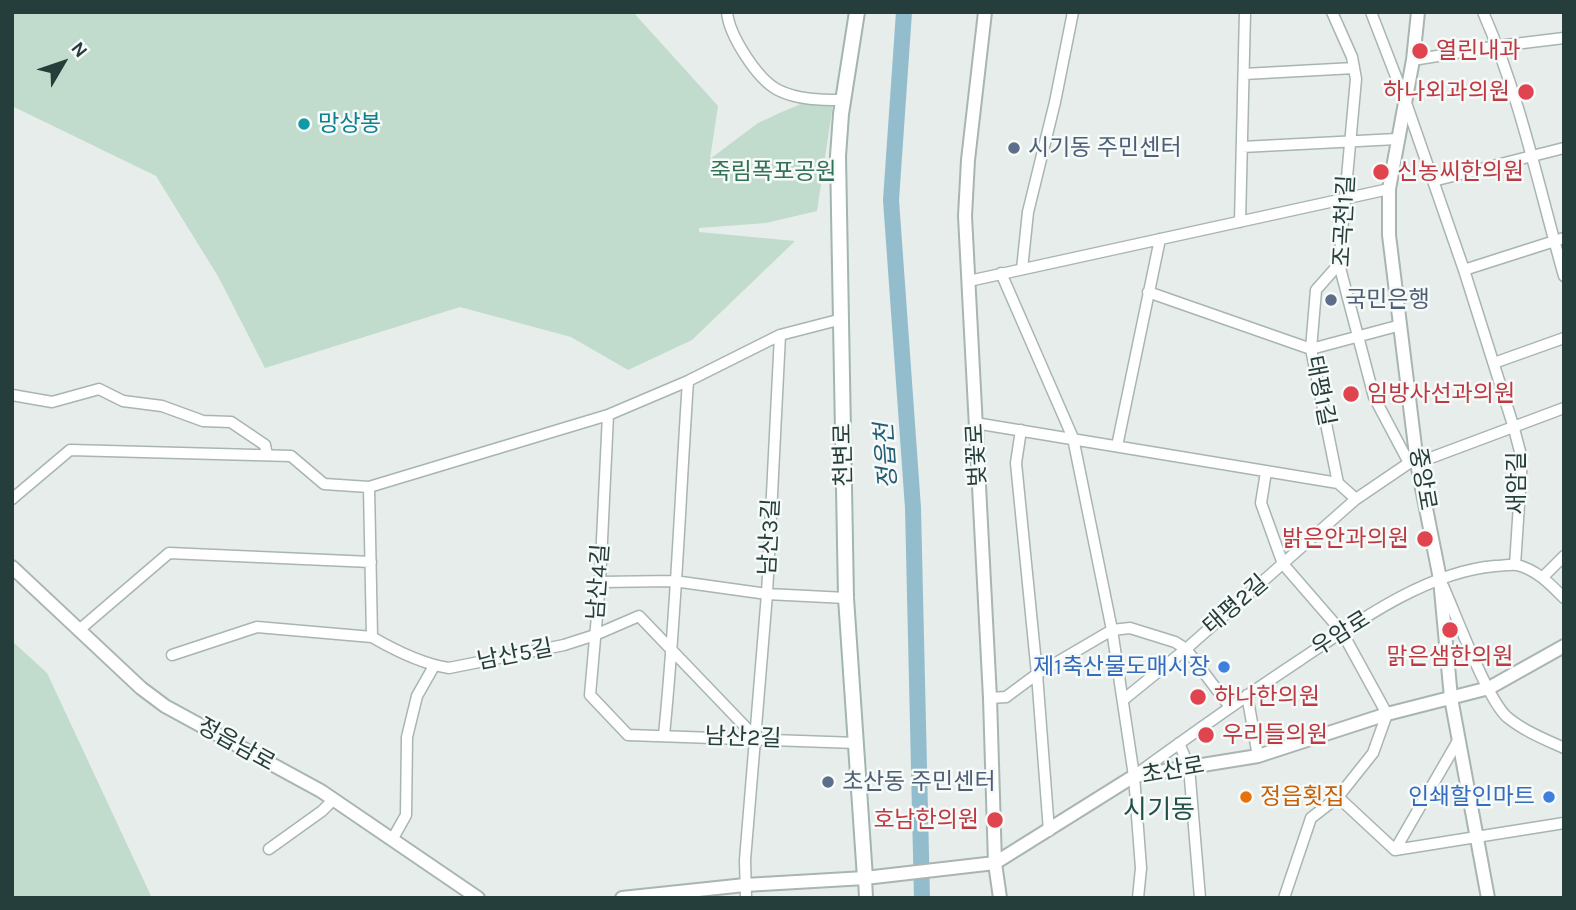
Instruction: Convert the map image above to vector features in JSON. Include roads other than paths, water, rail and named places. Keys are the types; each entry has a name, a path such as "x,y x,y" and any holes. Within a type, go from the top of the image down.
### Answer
{"main road":[{"name":"천변로","path":"857,12 843,100 838,156 846,598 865,878"}],"street":[{"path":"727,12 728,24 738,46 775,89 796,97 843,100"},
{"name":"벚꽃로","path":"985,12 967,172 965,216 990,698 995,863 1000,898"},
{"path":"1022,269 1028,212 1055,102 1073,12"},
{"path":"1240,222 1245,12"},
{"name":"조곡천1길","path":"1332,12 1345,37 1356,79 1339,264 1374,397 1413,463"},
{"name":"새암길","path":"1371,12 1405,100 1464,270 1522,459 1515,565"},
{"name":"중앙로","path":"1418,12 1413,60 1389,189 1389,235 1401,325 1413,463 1440,579 1451,698 1488,898"},
{"path":"1483,12 1498,46 1559,239 1564,276"},
{"path":"1413,60 1564,38"},
{"path":"1244,74 1354,68"},
{"path":"1242,147 1397,139"},
{"path":"1433,181 1564,148"},
{"path":"969,281 1389,189"},
{"path":"1118,446 1160,239"},
{"path":"1464,270 1559,239"},
{"name":"태평1길","path":"1338,483 1311,349 1316,290 1339,264"},
{"path":"1000,273 1073,438 1112,630 1134,776 1142,868 1138,898"},
{"path":"1148,292 1311,349 1401,325"},
{"path":"12,499 70,450 291,456 324,484 369,487 608,415 688,381 780,335 842,319"},
{"name":"남산3길","path":"746,891 745,860 767,594 780,335"},
{"path":"1494,363 1564,338"},
{"path":"664,735 672,652 674,581 688,381"},
{"path":"12,395 52,402 99,389 123,401 162,406 203,421 231,422 265,445 267,455"},
{"name":"태평2길","path":"1123,700 1186,649 1356,499 1413,463 1564,408"},
{"name":"남산4길","path":"608,415 600,582 590,695 628,735"},
{"path":"975,422 1338,483 1356,499"},
{"path":"1021,430 1016,463 1049,831"},
{"path":"1266,472 1261,503 1283,564 1342,632 1387,714 1373,753 1338,797 1311,818 1284,898"},
{"path":"172,655 257,627 372,637 369,487"},
{"path":"79,629 169,553 371,562"},
{"path":"1543,577 1564,556"},
{"name":"우암로","path":"1134,776 1342,632 1388,604 1440,579 1482,568 1515,565 1543,577 1564,598"},
{"name":"정읍남로","path":"12,568 165,706 333,800 478,898"},
{"path":"1440,579 1489,688 1505,715 1530,733 1564,748"},
{"path":"600,582 674,581 767,594 846,598"},
{"name":"남산5길","path":"372,637 434,666 449,668 564,645 639,616 757,739"},
{"path":"990,698 1006,697 1037,674 1112,630 1130,628 1175,642 1186,649 1230,707"},
{"name":"초산로","path":"995,863 1134,776 1258,756 1387,714 1489,688 1564,646"},
{"path":"392,840 406,815 407,737 418,696 434,666"},
{"path":"1248,695 1258,756"},
{"name":"남산2길","path":"628,735 857,743"},
{"path":"1395,850 1459,738"},
{"path":"1179,743 1189,767 1200,898"},
{"path":"1338,797 1395,850"},
{"path":"269,849 323,811 333,800"},
{"path":"1395,850 1564,823"},
{"path":"622,898 746,891 995,863"},
{"name":"천변로","path":"865,878 866,898"}],"waterway":[{"name":"정읍천","path":"904,12 891,200 913,508 922,898"}],"place":[{"name":"열린내과","path":"1420,51"},
{"name":"하나외과의원","path":"1526,92"},
{"name":"망상봉","path":"304,124"},
{"name":"시기동 주민센터","path":"1014,148"},
{"name":"신농씨한의원","path":"1381,172"},
{"name":"국민은행","path":"1331,300"},
{"name":"임방사선과의원","path":"1351,394"},
{"name":"밝은안과의원","path":"1425,539"},
{"name":"맑은샘한의원","path":"1450,630"},
{"name":"제1축산물도매시장","path":"1224,667"},
{"name":"하나한의원","path":"1198,697"},
{"name":"우리들의원","path":"1206,735"},
{"name":"초산동 주민센터","path":"828,782"},
{"name":"정읍횟집","path":"1246,797"},
{"name":"인쇄할인마트","path":"1549,797"},
{"name":"호남한의원","path":"995,820"}],"district":[{"name":"시기동","path":"1159,811"}],"park label":[{"name":"죽림폭포공원","path":"773,172"}]}
